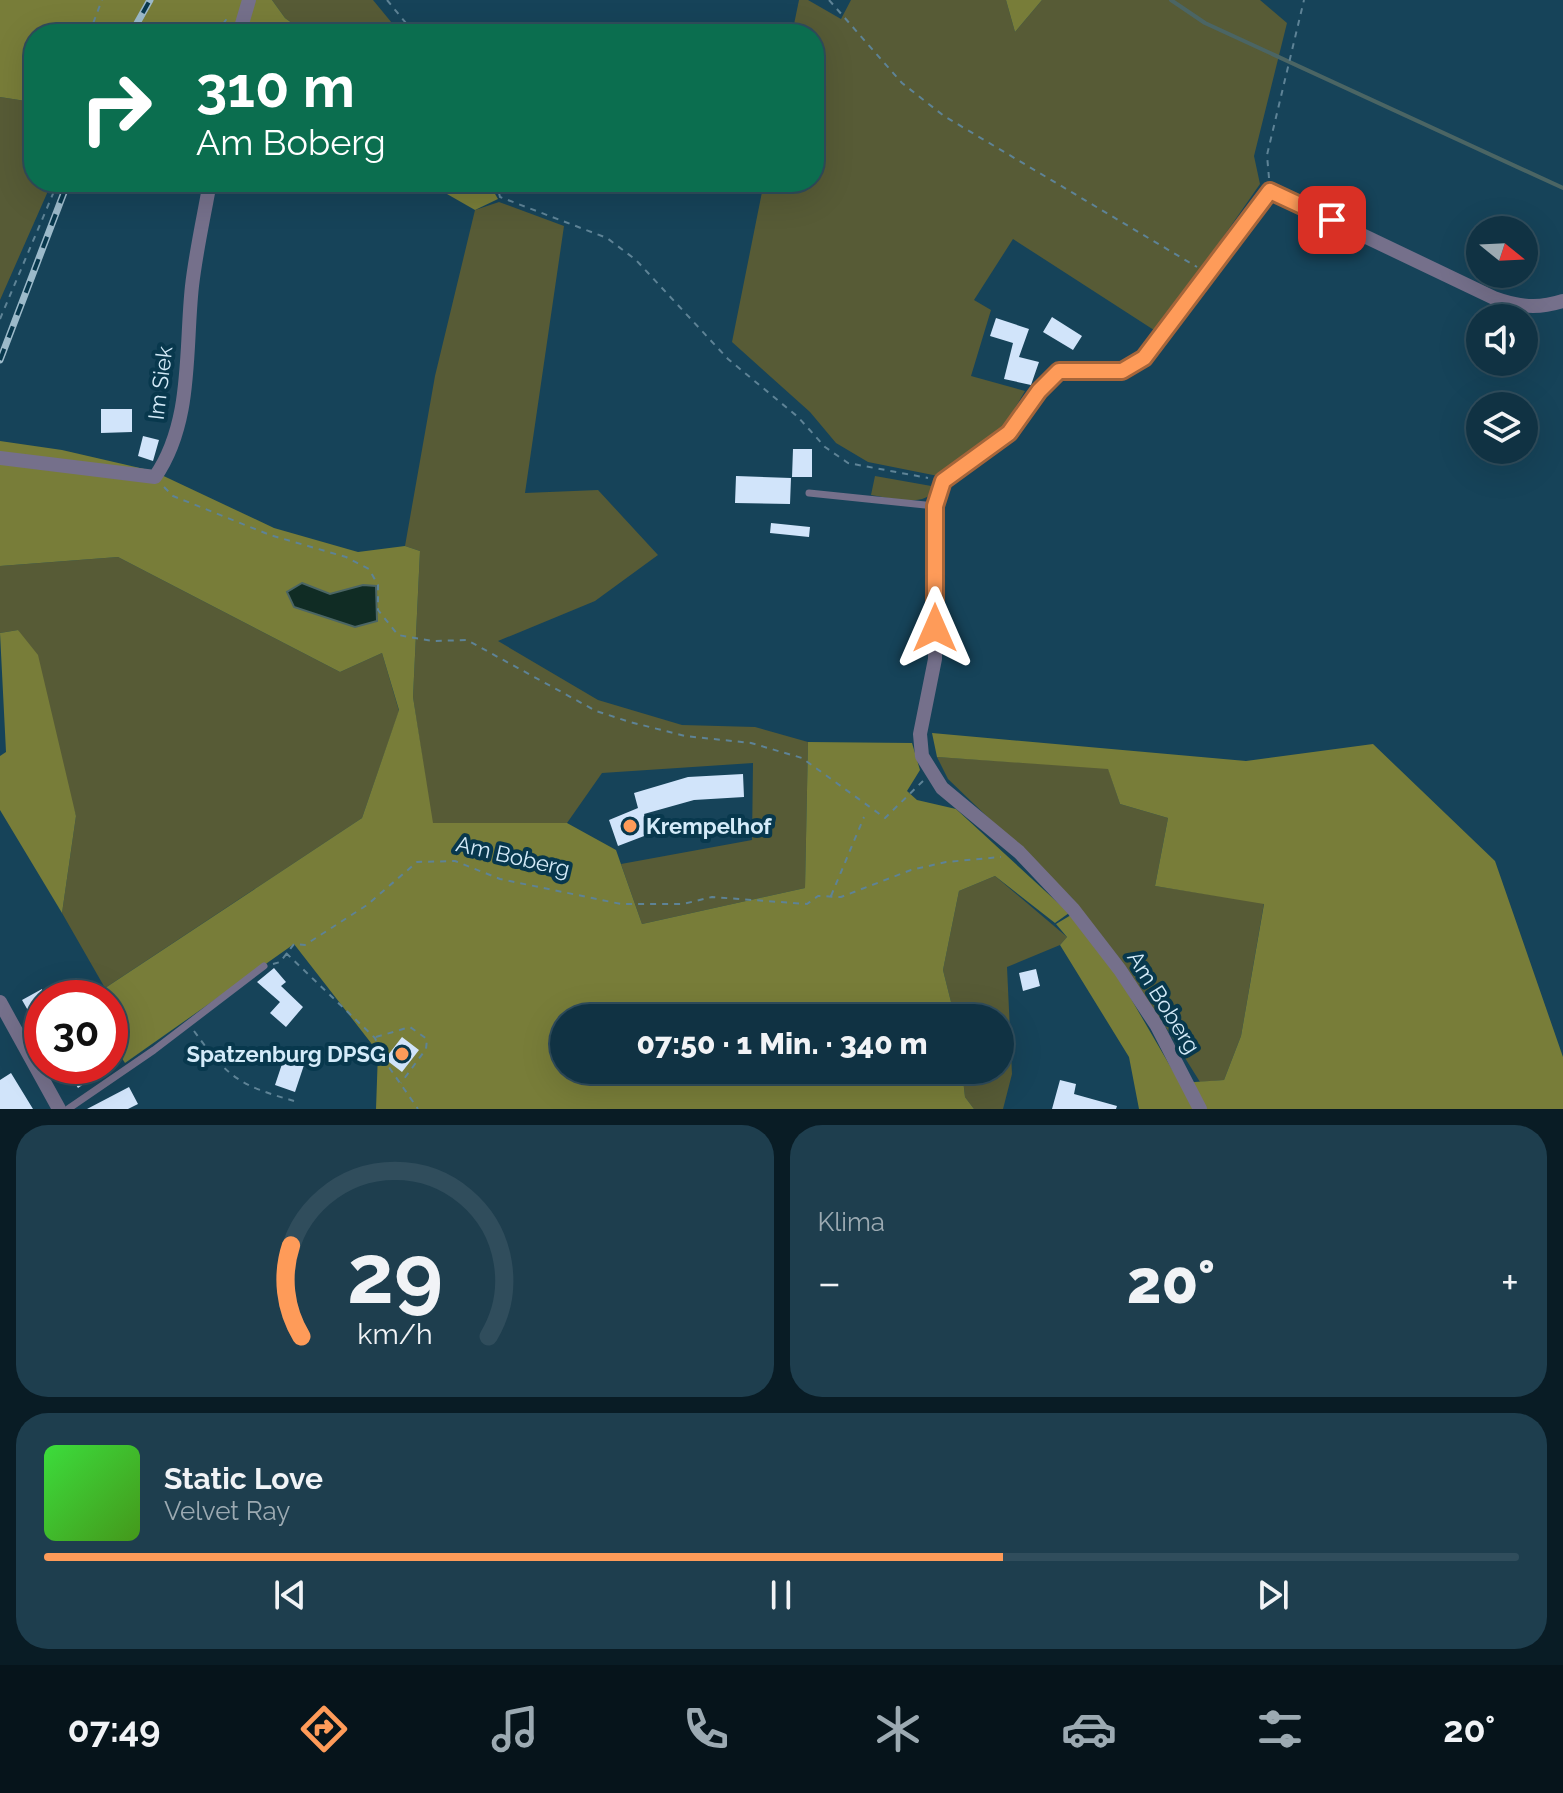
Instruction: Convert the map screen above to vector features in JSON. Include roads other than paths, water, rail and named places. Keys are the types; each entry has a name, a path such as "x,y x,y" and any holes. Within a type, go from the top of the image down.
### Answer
{"street":[{"path":"242,24 249,0"},
{"name":"Am Boberg","path":"1200,1109 1157,1026 1120,970 1073,909 1019,852 942,788 922,756 920,734 935,659 935,506 943,481 1009,433 1039,391 1059,371 1122,371 1144,358 1270,191 1494,298 1519,307 1547,306 1563,301"},
{"name":"Im Siek","path":"0,458 155,477 167,460 184,398 192,283 208,192"},
{"path":"0,1002 59,1109"}],"lane":[{"path":"809,493 935,506"},
{"path":"68,1109 264,966"}],"waterway":[{"path":"1171,0 1205,23 1563,188"}],"railway":[{"path":"137,24 150,0"},
{"path":"0,360 64,192"}],"place":[{"name":"Krempelhof","path":"630,826"},
{"name":"Spatzenburg DPSG","path":"402,1054"}]}
